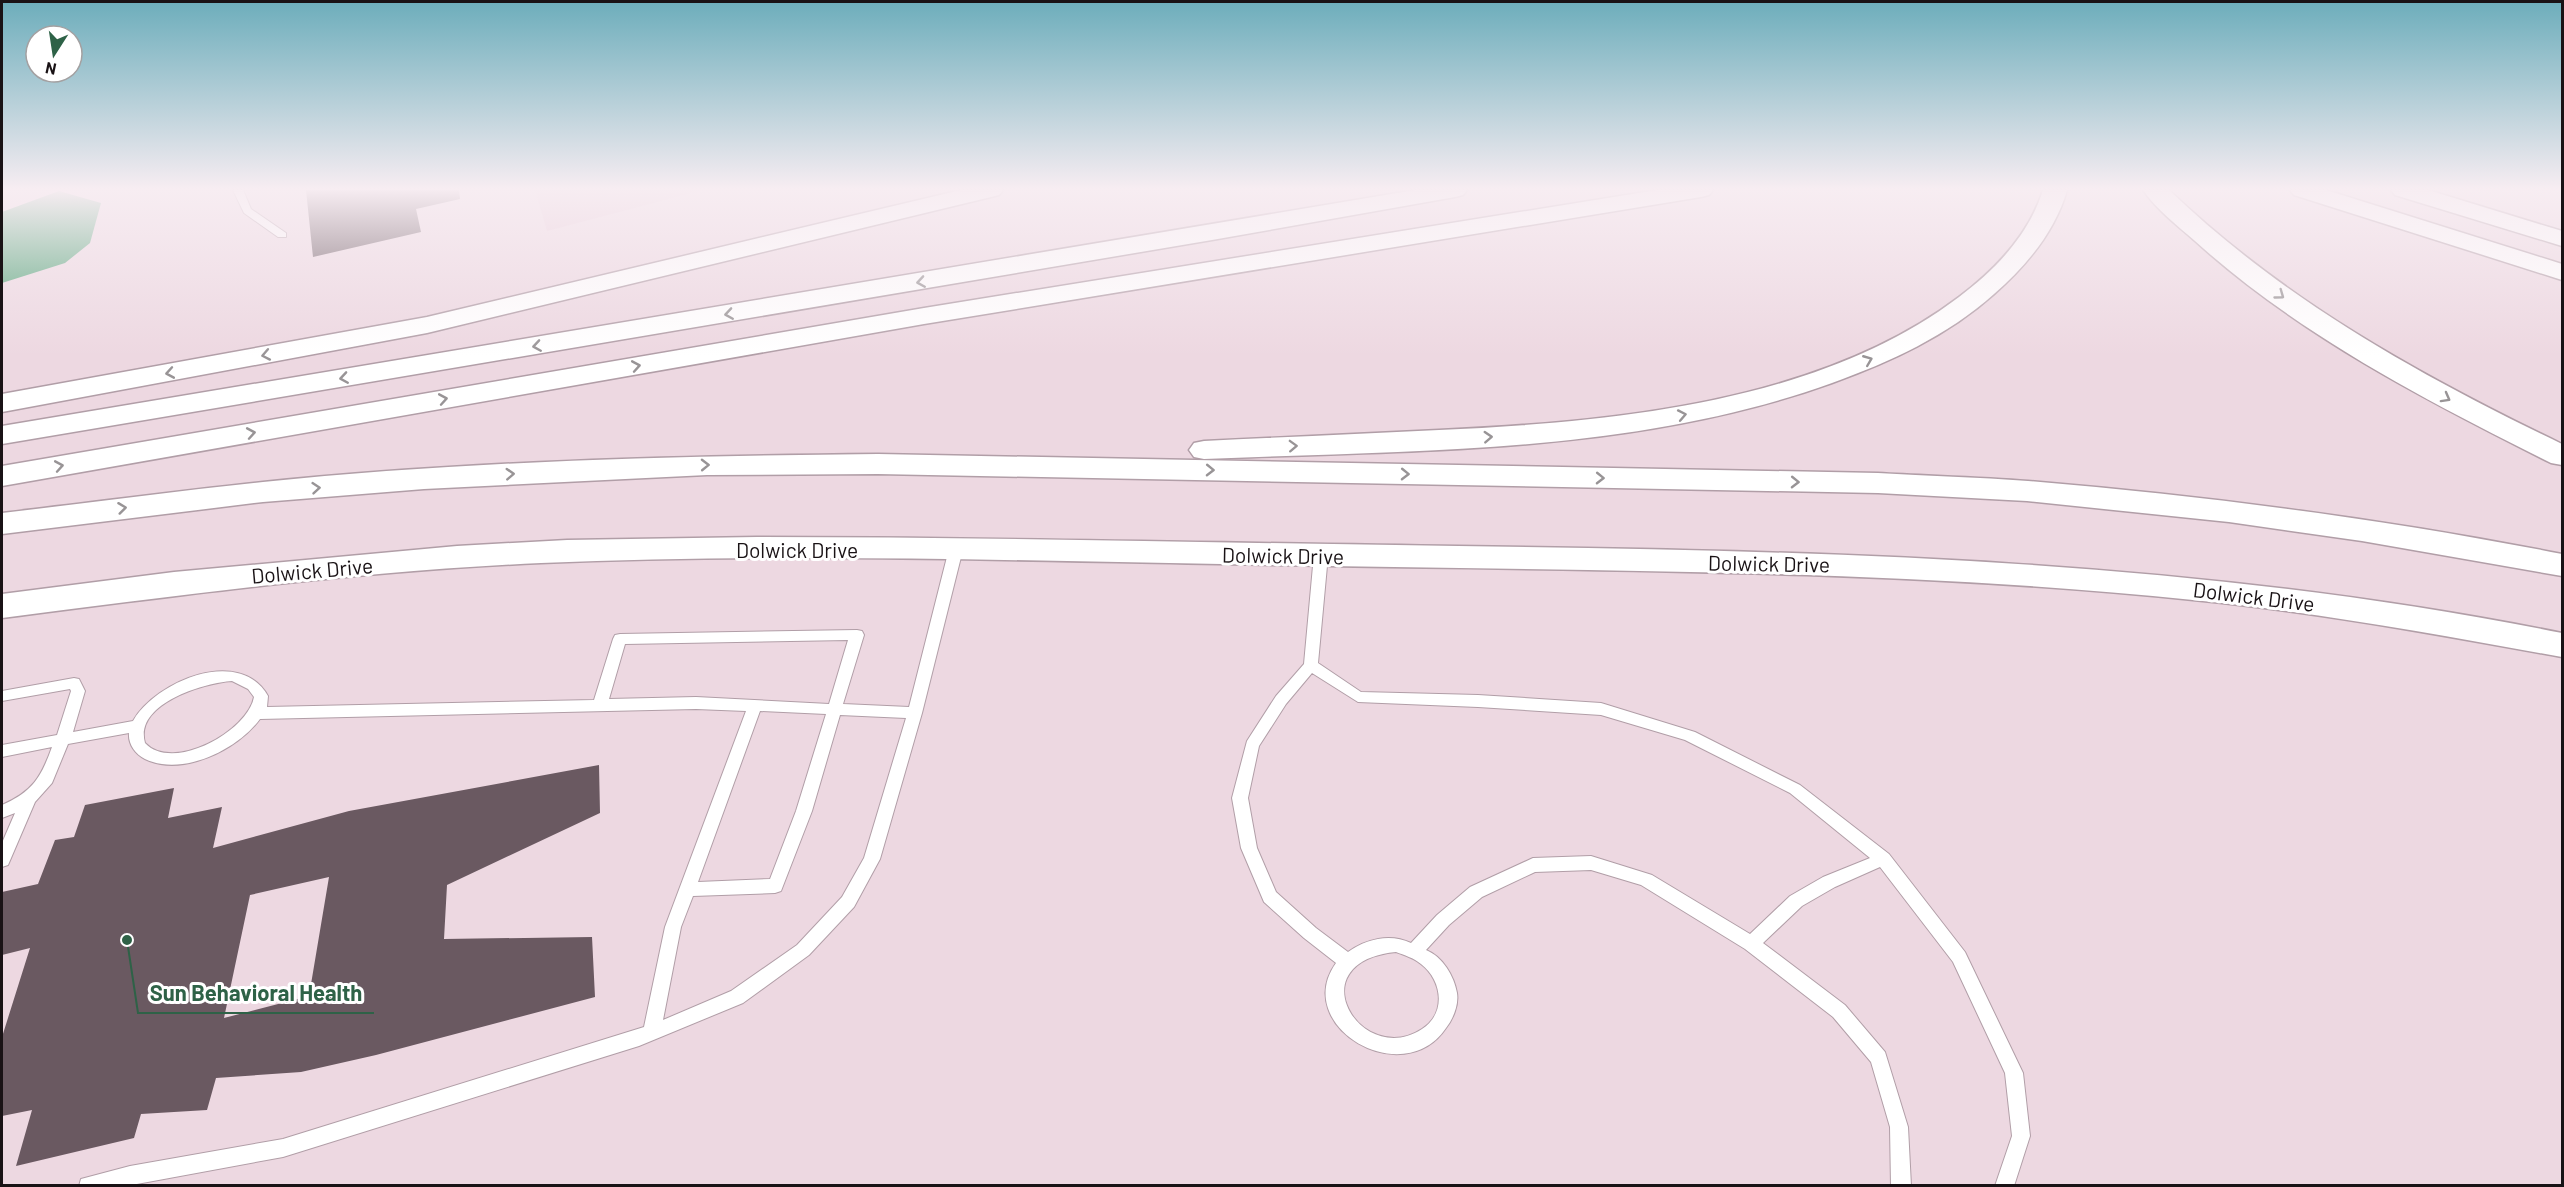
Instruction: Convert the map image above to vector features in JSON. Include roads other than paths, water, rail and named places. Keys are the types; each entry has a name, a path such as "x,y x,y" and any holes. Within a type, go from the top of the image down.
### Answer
{"main road":[{"path":"427,325 496,296 701,245"},
{"path":"2,403 427,325 760,245"},
{"path":"2,435 1138,245"},
{"path":"2,476 936,314 1359,245"},
{"path":"878,464 1552,433 1645,422 1734,405 1813,382 1875,357 1920,335 1974,300 2014,262 2026,245"},
{"path":"2214,245 2247,272 2313,319 2397,370 2468,410 2562,456"},
{"path":"2478,245 2562,272"},
{"path":"2,524 263,492 424,479 707,465 878,464 1878,483 2025,490 2311,521 2471,547 2562,565"},
{"name":"Dolwick Drive","path":"2,606 255,575 561,551 956,549 1898,567 2035,575 2193,588 2353,608 2483,629 2562,645"}],"lane":[{"path":"88,1185 130,1175 283,1148 652,1032 737,997 803,950 848,902 872,859 915,713 956,549"},
{"path":"1321,555 1311,665 1281,700 1252,745 1240,798 1249,848 1270,897 1310,933 1347,961"},
{"path":"600,705 620,639 856,635 804,811 775,886 687,889"},
{"path":"1311,665 1358,697 1478,701 1601,709 1690,736 1796,789 1883,859 1959,957 2014,1073 2021,1136 2004,1185"},
{"path":"233,676 248,680 258,687 261,699 256,713 247,726 231,739 192,757 173,760 156,759 143,753 137,744 136,732 140,725 155,704 172,692 193,682 214,677 233,676"},
{"path":"2,696 74,683 78,691 62,740 41,787 30,799 2,860"},
{"path":"256,713 696,703 915,713"},
{"path":"652,1032 673,927 755,706"},
{"path":"2,751 140,725"},
{"path":"2,812 30,799"},
{"path":"1751,944 1796,901 1829,882 1883,859"},
{"path":"1415,950 1443,920 1476,892 1533,865 1591,863 1646,880 1751,944 1839,1011 1879,1058 1899,1127 1901,1185"},
{"path":"1397,944 1415,950 1430,959 1442,972 1448,989 1448,1005 1442,1021 1431,1034 1415,1043 1397,1046 1378,1044 1360,1036 1347,1024 1338,1008 1335,992 1338,975 1347,961 1361,951 1378,945 1397,944"}],"place":[{"name":"Sun Behavioral Health","path":"127,940"}]}
